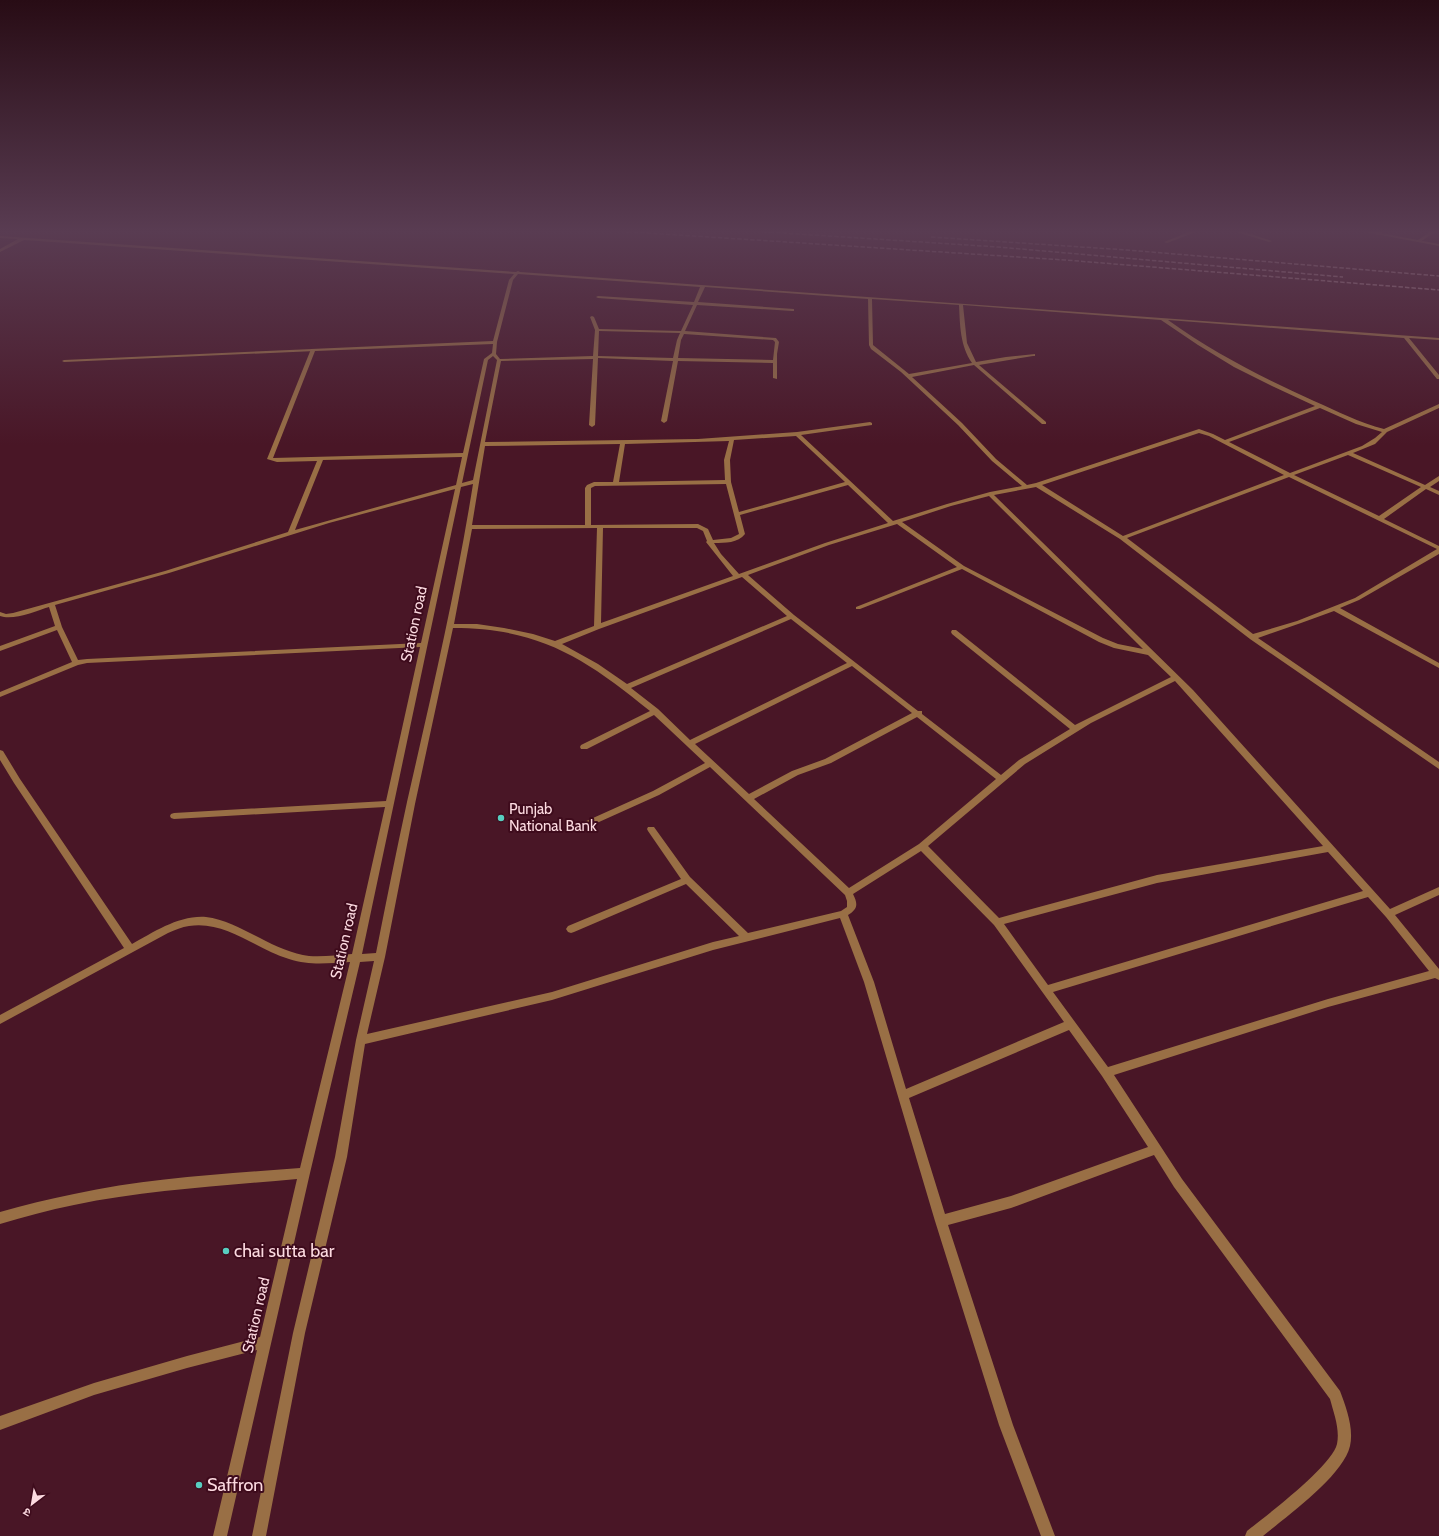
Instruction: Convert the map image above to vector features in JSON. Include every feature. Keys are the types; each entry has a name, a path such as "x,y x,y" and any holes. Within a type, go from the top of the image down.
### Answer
{"street":[{"name":"Station road","path":"260,1536 300,1333 341,1157 361,1040 450,626 469,527 497,357 495,342 505,302"},
{"path":"667,302 792,310"},
{"path":"870,302 871,345 873,348 889,359 908,376 960,424 994,460 1026,487"},
{"path":"926,302 1439,339"},
{"path":"664,421 674,360 682,332 695,304"},
{"path":"961,304 962,324 967,351 975,364 1044,423"},
{"path":"592,317 596,324 597,330 597,357 592,425"},
{"path":"1162,318 1188,337 1229,363 1319,406 1355,421 1385,431"},
{"path":"597,330 682,332 774,339 777,342 775,378"},
{"path":"1405,336 1439,378"},
{"path":"64,361 495,342"},
{"path":"313,350 270,458 277,460 465,455"},
{"path":"908,376 1006,358 1033,355"},
{"name":"Station road","path":"220,1536 264,1342 356,958 486,359 497,357"},
{"path":"497,357 597,357 775,362"},
{"path":"1225,442 1319,406"},
{"path":"1122,538 1371,444 1381,437 1385,431 1439,406"},
{"path":"483,444 732,439 798,434 870,424"},
{"path":"555,644 597,627 827,544 949,505 990,494 1037,485 1193,432 1204,432 1225,442 1439,550"},
{"path":"798,434 894,522 962,567 1101,640 1116,646 1150,653"},
{"path":"709,542 740,536 742,534 742,529 728,482 727,460 732,439"},
{"path":"616,483 623,442"},
{"path":"1348,453 1439,493"},
{"path":"291,533 321,458"},
{"path":"1379,519 1425,486 1439,478"},
{"path":"0,614 5,616 14,615 167,572 291,533 476,481"},
{"path":"588,526 589,486 601,483 728,482"},
{"path":"737,514 850,483"},
{"path":"1037,485 1122,538 1252,637 1439,766"},
{"path":"990,494 1190,692 1389,914 1438,975 1328,1003 1106,1073"},
{"path":"597,627 600,526"},
{"path":"469,527 698,526 706,530 709,542 714,550 741,576 919,713 1001,779"},
{"path":"1252,637 1299,622 1357,599 1439,550"},
{"path":"858,608 962,567"},
{"path":"51,604 59,627 76,663"},
{"path":"1334,608 1439,666"},
{"path":"626,687 792,616"},
{"path":"361,1040 552,996 713,946 843,914 851,909 852,901 848,893 690,743 626,687 555,644 511,631 475,625 450,626"},
{"path":"0,649 59,627"},
{"path":"954,632 1075,729"},
{"path":"0,696 76,663 98,660 424,645"},
{"path":"690,743 853,663"},
{"path":"848,893 922,846 1022,762 1075,729 1175,678"},
{"path":"584,747 655,711"},
{"path":"749,798 795,773 828,761 919,713"},
{"path":"0,753 21,787 130,948"},
{"path":"576,829 656,793 711,763"},
{"path":"174,816 389,804"},
{"path":"652,829 687,880 747,938"},
{"path":"922,846 997,922 1106,1073 1178,1183 1335,1396 1344,1426 1343,1448 1328,1471 1252,1536"},
{"path":"997,922 1157,879 1329,848"},
{"path":"571,929 687,880"},
{"path":"1389,914 1439,891"},
{"path":"1046,990 1369,893"},
{"path":"843,914 868,982 941,1221 1006,1425 1048,1536"},
{"path":"0,1020 130,948 165,930 188,922 206,921 229,927 262,944 296,957 309,960 380,957"},
{"path":"903,1095 1071,1024"},
{"path":"941,1221 1011,1202 1156,1149"},
{"path":"0,1218 82,1197 211,1181 304,1173"},
{"path":"0,1423 94,1389 187,1362 264,1342"}],"place":[{"name":"Punjab National Bank","path":"501,818"},
{"name":"chai sutta bar","path":"226,1251"},
{"name":"Saffron","path":"199,1485"}]}
